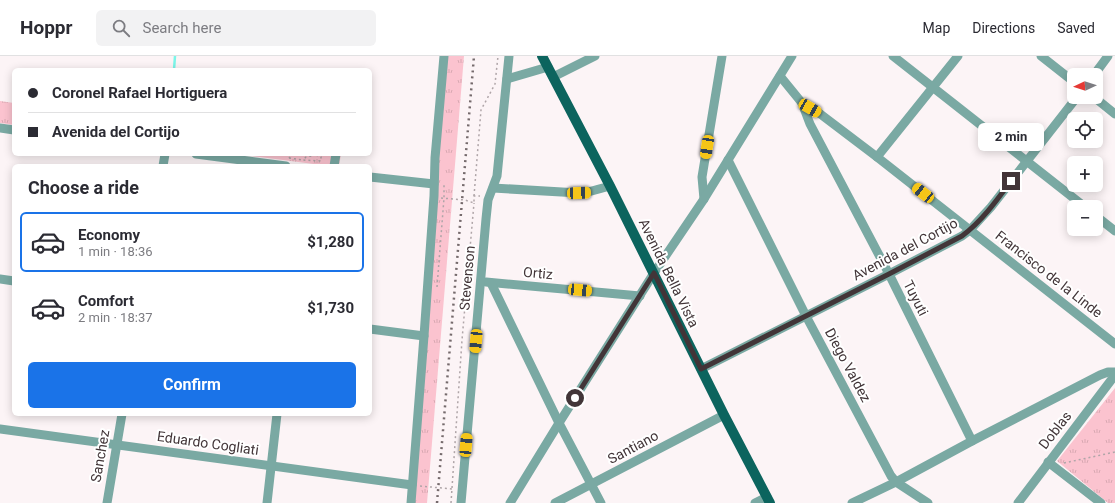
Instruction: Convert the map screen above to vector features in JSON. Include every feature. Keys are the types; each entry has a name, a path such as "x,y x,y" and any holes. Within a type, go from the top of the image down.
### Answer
{"main road":[{"name":"Avenida Bella Vista","path":"542,56 610,186 768,500"}],"street":[{"path":"410,503 424,336 434,196 435,158 444,56"},
{"name":"Stevenson","path":"461,503 488,200 497,176 509,56"},
{"path":"553,77 595,56"},
{"path":"704,199 702,177 722,56"},
{"path":"510,503 654,273 704,199 792,56"},
{"path":"893,56 1076,200"},
{"path":"877,157 934,88 958,56"},
{"path":"1041,56 1067,76"},
{"path":"1099,68 1108,56"},
{"path":"507,79 548,67"},
{"name":"Francisco de la Linde","path":"780,76 802,103 819,113 877,157 1115,344"},
{"name":"Tuyuti","path":"802,103 810,124 889,274 972,441"},
{"name":"Avenida del Cortijo","path":"701,369 962,236 970,230 996,201 1071,104"},
{"path":"1103,104 1115,114"},
{"path":"0,128 12,130"},
{"path":"219,156 288,162"},
{"name":"Diego Valdez","path":"728,160 806,316 891,476 896,482 928,503"},
{"path":"372,176 434,184"},
{"path":"493,188 579,193 610,186"},
{"path":"1103,222 1115,231"},
{"path":"0,279 12,281"},
{"name":"Ortiz","path":"481,282 640,296"},
{"path":"490,283 559,423 601,503"},
{"path":"372,329 424,336"},
{"path":"852,503 896,482 1100,375 1108,372 1115,372"},
{"name":"Doblas","path":"1018,503 1050,464 1115,375"},
{"name":"Santiano","path":"554,503 724,415"},
{"name":"Sanchez","path":"106,503 122,416"},
{"path":"267,503 277,416"},
{"name":"Eduardo Cogliati","path":"0,429 412,485"},
{"path":"1050,464 1101,503"},
{"path":"755,503 768,500"}],"path":[{"path":"451,503 481,110 495,84 498,56"},
{"path":"311,156 306,157 303,160 321,161 321,157 318,156"},
{"path":"434,196 465,200 474,203"},
{"path":"474,196 490,197"},
{"path":"1050,464 1115,452"},
{"path":"412,485 462,490"}],"green space":[{"path":"447,56 464,56 427,503 413,503 436,187"},
{"path":"0,101 12,103 12,125 0,123"},
{"path":"0,103 12,105 12,119 0,117"},
{"path":"252,156 341,156 339,164 314,164"},
{"path":"1115,388 1115,503 1108,503 1057,461"}],"waterway":[{"path":"174,68 175,56"}],"railway":[{"path":"437,503 474,56"}],"route":[{"path":"575,398 654,273 701,369 962,236 970,230 991,207 1011,181"}]}
